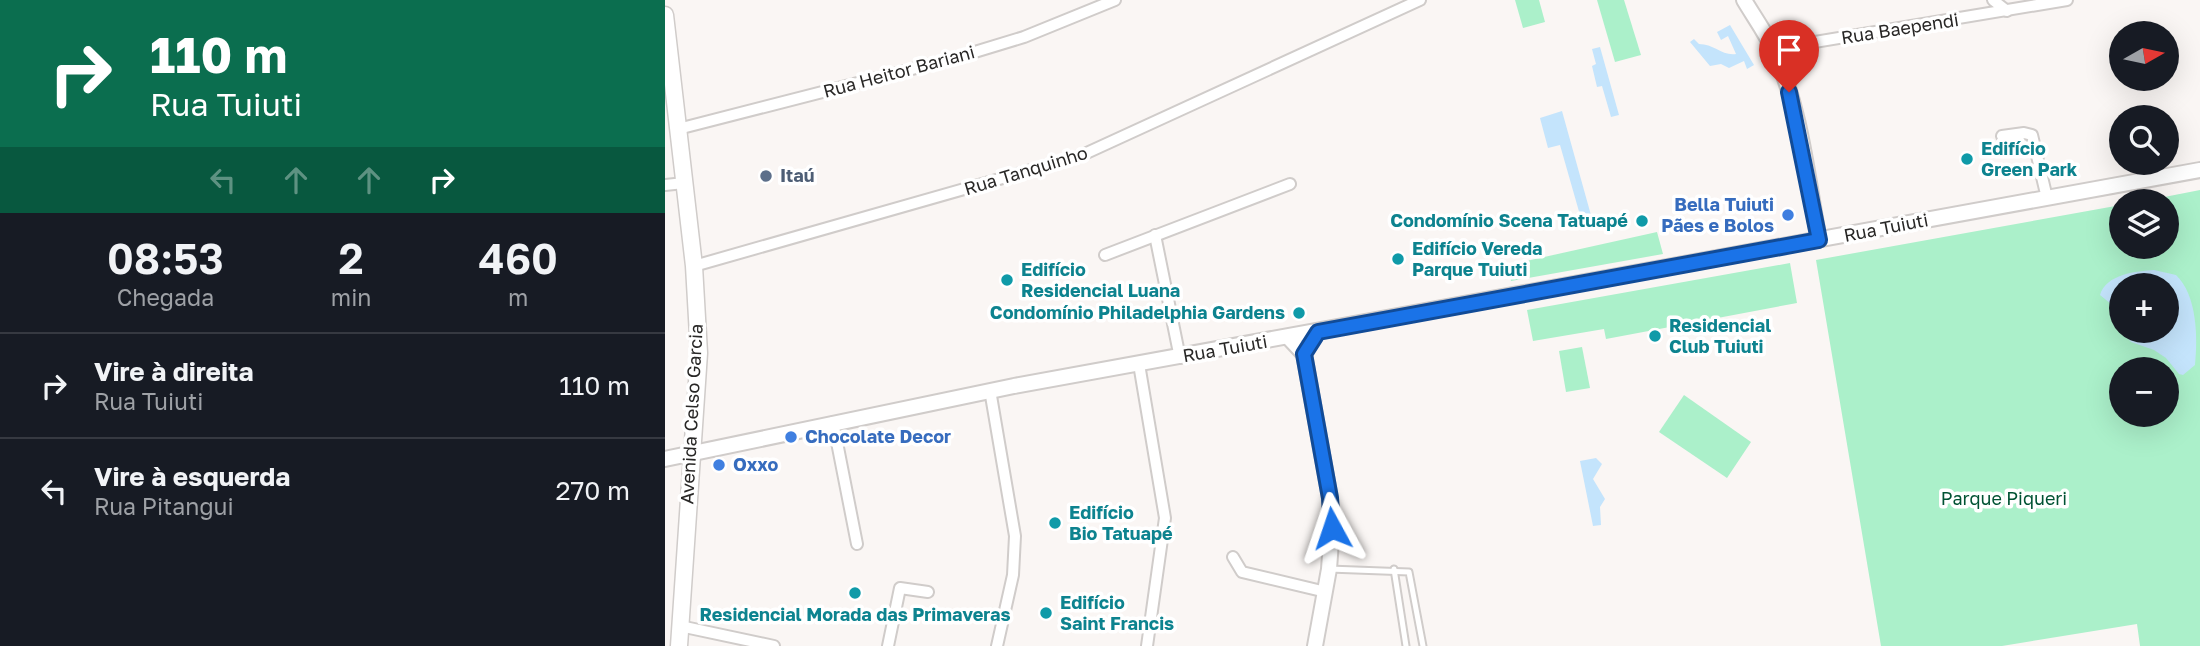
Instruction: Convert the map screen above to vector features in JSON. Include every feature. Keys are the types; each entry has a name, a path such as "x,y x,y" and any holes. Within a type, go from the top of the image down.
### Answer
{"main road":[{"name":"Avenida Celso Garcia","path":"665,15 694,266 699,353 679,646"}],"street":[{"name":"Rua Heitor Bariani","path":"678,129 967,54 1024,37 1115,0"},
{"name":"Rua Tanquinho","path":"694,266 1080,156 1420,0"},
{"path":"1744,0 1773,49 1795,114 1819,240"},
{"path":"1993,0 2007,11"},
{"name":"Rua Baependi","path":"1773,49 2063,0"},
{"path":"2002,136 2024,133 2032,135 2047,198"},
{"name":"Rua Tuiuti","path":"665,459 989,390 1180,358 2200,170"},
{"path":"665,185 684,183"},
{"path":"1105,255 1290,184"},
{"path":"1155,235 1180,358"},
{"path":"1304,354 1318,332"},
{"path":"1288,337 1304,354 1330,498 1329,569 1315,646"},
{"path":"1139,364 1165,518 1147,646"},
{"path":"989,390 1015,536 1013,575 997,646"},
{"path":"833,422 857,544"},
{"path":"1233,557 1243,572 1326,592"},
{"path":"888,646 900,588 928,592"},
{"path":"680,626 774,646"}],"lane":[{"path":"1329,569 1406,570 1412,576 1423,646"},
{"path":"1394,569 1406,646"}],"green space":[{"path":"1515,0 1539,0 1545,22 1523,28"},
{"path":"1597,0 1624,0 1641,55 1615,62"},
{"name":"Parque Piqueri","path":"2200,190 2200,646 2140,646 2137,624 2002,646 1881,646 1816,260 2109,207 2109,259 2179,259 2179,194"},
{"path":"1657,232 1663,254 1511,281 1508,265"},
{"path":"1790,263 1797,303 1606,339 1604,329 1533,341 1527,310"},
{"path":"1582,347 1590,388 1566,392 1559,351"},
{"path":"1684,395 1751,442 1727,478 1659,432"}],"water":[{"path":"1730,25 1754,65 1747,69 1744,61 1729,68 1721,64 1710,66 1690,42 1694,39 1699,44 1736,54 1728,36 1721,40 1717,32"},
{"path":"1600,47 1619,115 1611,117 1602,86 1597,87 1592,66 1596,64 1592,49"},
{"path":"1562,111 1594,226 1584,229 1560,145 1548,148 1540,118"},
{"path":"2154,270 2167,273 2131,273"},
{"path":"2179,278 2188,294 2195,317 2195,365 2183,375 2179,374 2179,357 2164,357 2134,343 2179,343"},
{"path":"2109,282 2109,302 2100,295"},
{"path":"1596,458 1602,464 1593,479 1605,499 1600,507 1601,525 1593,526 1580,461"}],"place":[{"name":"Edifício Green Park","path":"1967,159"},
{"name":"Itaú","path":"766,176"},
{"name":"Bella Tuiuti Pães e Bolos","path":"1788,215"},
{"name":"Condomínio Scena Tatuapé","path":"1642,221"},
{"name":"Edifício Vereda Parque Tuiuti","path":"1398,259"},
{"name":"Edifício Residencial Luana","path":"1007,280"},
{"name":"Condomínio Philadelphia Gardens","path":"1299,313"},
{"name":"Residencial Club Tuiuti","path":"1655,336"},
{"name":"Chocolate Decor","path":"791,437"},
{"name":"Oxxo","path":"719,465"},
{"name":"Edifício Bio Tatuapé","path":"1055,523"},
{"name":"Residencial Morada das Primaveras","path":"855,593"},
{"name":"Edifício Saint Francis","path":"1046,613"}],"route":[{"path":"1332,528 1330,498 1304,354 1318,332 1819,240 1789,92"}]}
